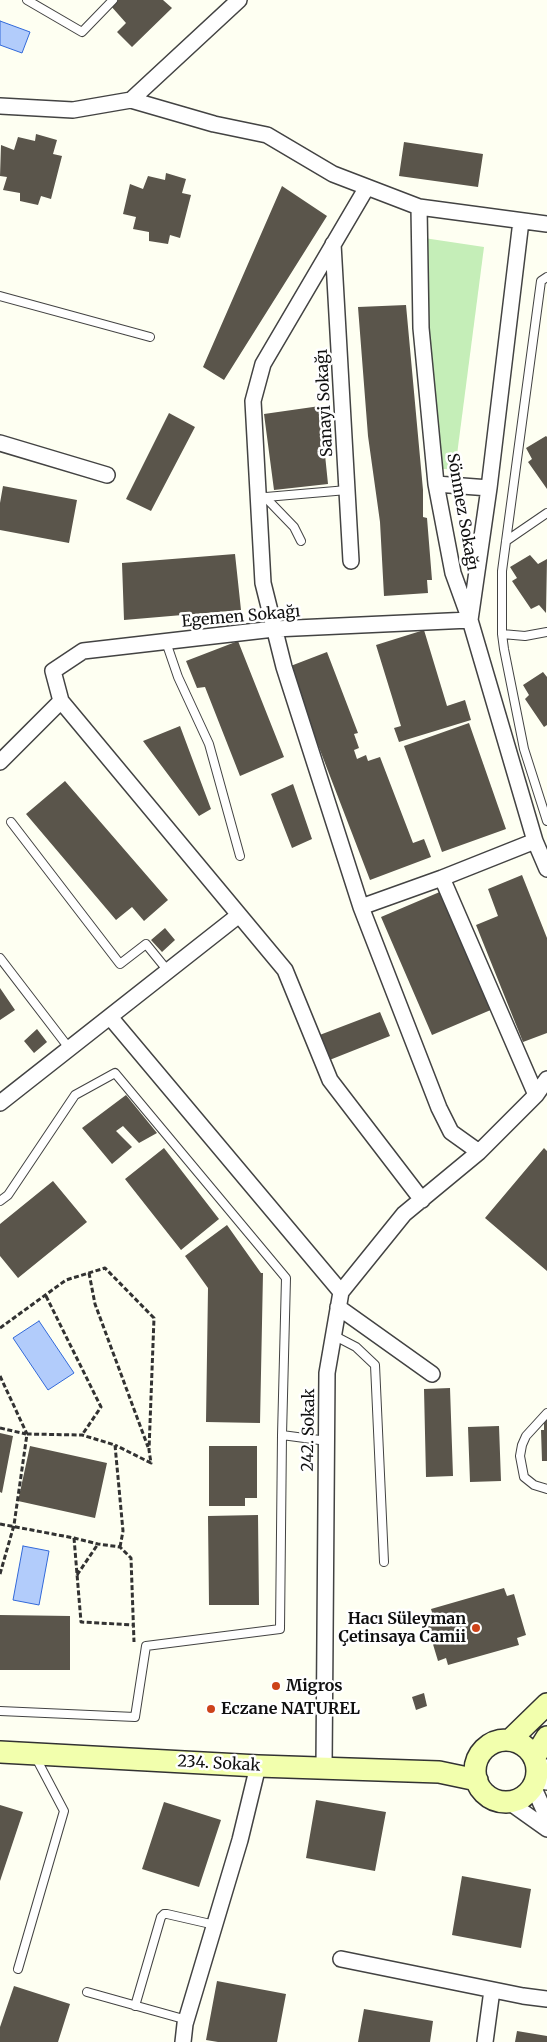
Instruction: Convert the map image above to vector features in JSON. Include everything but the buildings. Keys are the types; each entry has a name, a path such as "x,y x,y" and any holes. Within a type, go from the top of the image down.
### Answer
{"street":[{"path":"131,100 239,0"},
{"path":"0,106 73,110 131,100 214,124 267,135 333,174 419,207 547,224"},
{"path":"367,187 264,364 253,401 262,496 263,583 284,667 361,907 439,1108 452,1132 479,1152"},
{"name":"Sönmez Sokağı","path":"419,207 421,328 436,484 453,573 470,620 535,841 547,869"},
{"path":"470,620 521,221"},
{"name":"Sanayi Sokağı","path":"333,244 351,561"},
{"path":"0,443 107,475"},
{"path":"436,484 488,488"},
{"name":"Egemen Sokağı","path":"61,701 54,671 83,651 274,629 470,620"},
{"path":"0,762 61,701 284,970 330,1080 422,1200"},
{"path":"361,907 442,878 535,841"},
{"path":"442,878 536,1095"},
{"path":"0,1103 239,915"},
{"path":"110,1016 339,1299 432,1374"},
{"name":"242. Sokak","path":"324,1767 327,1373 339,1299 404,1214 479,1152 536,1095 547,1079"},
{"path":"510,1740 547,1704"},
{"path":"509,1802 523,1797 539,1773 547,1737"},
{"path":"547,1817 539,1773 524,1745 510,1740 495,1742 482,1750 478,1757 475,1772 479,1786 489,1797 509,1802 547,1829"},
{"name":"234. Sokak","path":"0,1752 258,1766 439,1772 477,1780"},
{"name":"234. Sokak","path":"439,1772 478,1757"},
{"path":"183,2042 186,2020 240,1840 258,1766"},
{"path":"341,1959 492,1990 547,1999"},
{"path":"485,2042 492,1990"}],"lane":[{"path":"27,0 82,32 113,0"},
{"path":"547,277 541,281 502,571 502,634 524,749 547,821"},
{"path":"0,296 150,337"},
{"path":"262,496 347,490"},
{"path":"262,496 294,527 302,541"},
{"path":"506,541 547,513"},
{"path":"502,634 525,636 547,632"},
{"path":"166,642 178,677 210,744 240,856"},
{"path":"11,822 120,964 146,944 168,971"},
{"path":"0,958 69,1048"},
{"path":"0,1201 8,1195 76,1095 116,1073 286,1278 280,1629 146,1646 136,1717 0,1711"},
{"path":"333,1335 356,1347 375,1365 384,1562"},
{"path":"547,1413 526,1436 520,1456 524,1477 534,1485 547,1489"},
{"path":"282,1435 327,1441"},
{"path":"18,1969 64,1812 34,1754"},
{"path":"135,2006 161,1917 167,1914 215,1925"},
{"path":"87,1992 186,2020"}],"path":[{"path":"0,1328 66,1280 105,1268 154,1318 151,1463 114,1445 82,1435 27,1434 0,1428"},
{"path":"89,1273 94,1304 150,1450"},
{"path":"46,1296 102,1406 82,1435"},
{"path":"0,1376 27,1434 14,1526 0,1574"},
{"path":"114,1445 123,1531 120,1547"},
{"path":"0,1524 120,1547 131,1558 134,1644"},
{"path":"74,1538 81,1622 134,1625"},
{"path":"76,1575 98,1544"}],"green space":[{"path":"424,238 484,247 455,470 435,468"}],"water":[{"path":"0,21 30,32 22,53 0,45"},
{"path":"39,1321 74,1373 48,1390 13,1338"},
{"path":"23,1546 49,1551 39,1605 13,1600"}],"place":[{"name":"Hacı Süleyman Çetinsaya Camii","path":"476,1628"},
{"name":"Migros","path":"276,1686"},
{"name":"Eczane NATUREL","path":"211,1709"}]}
